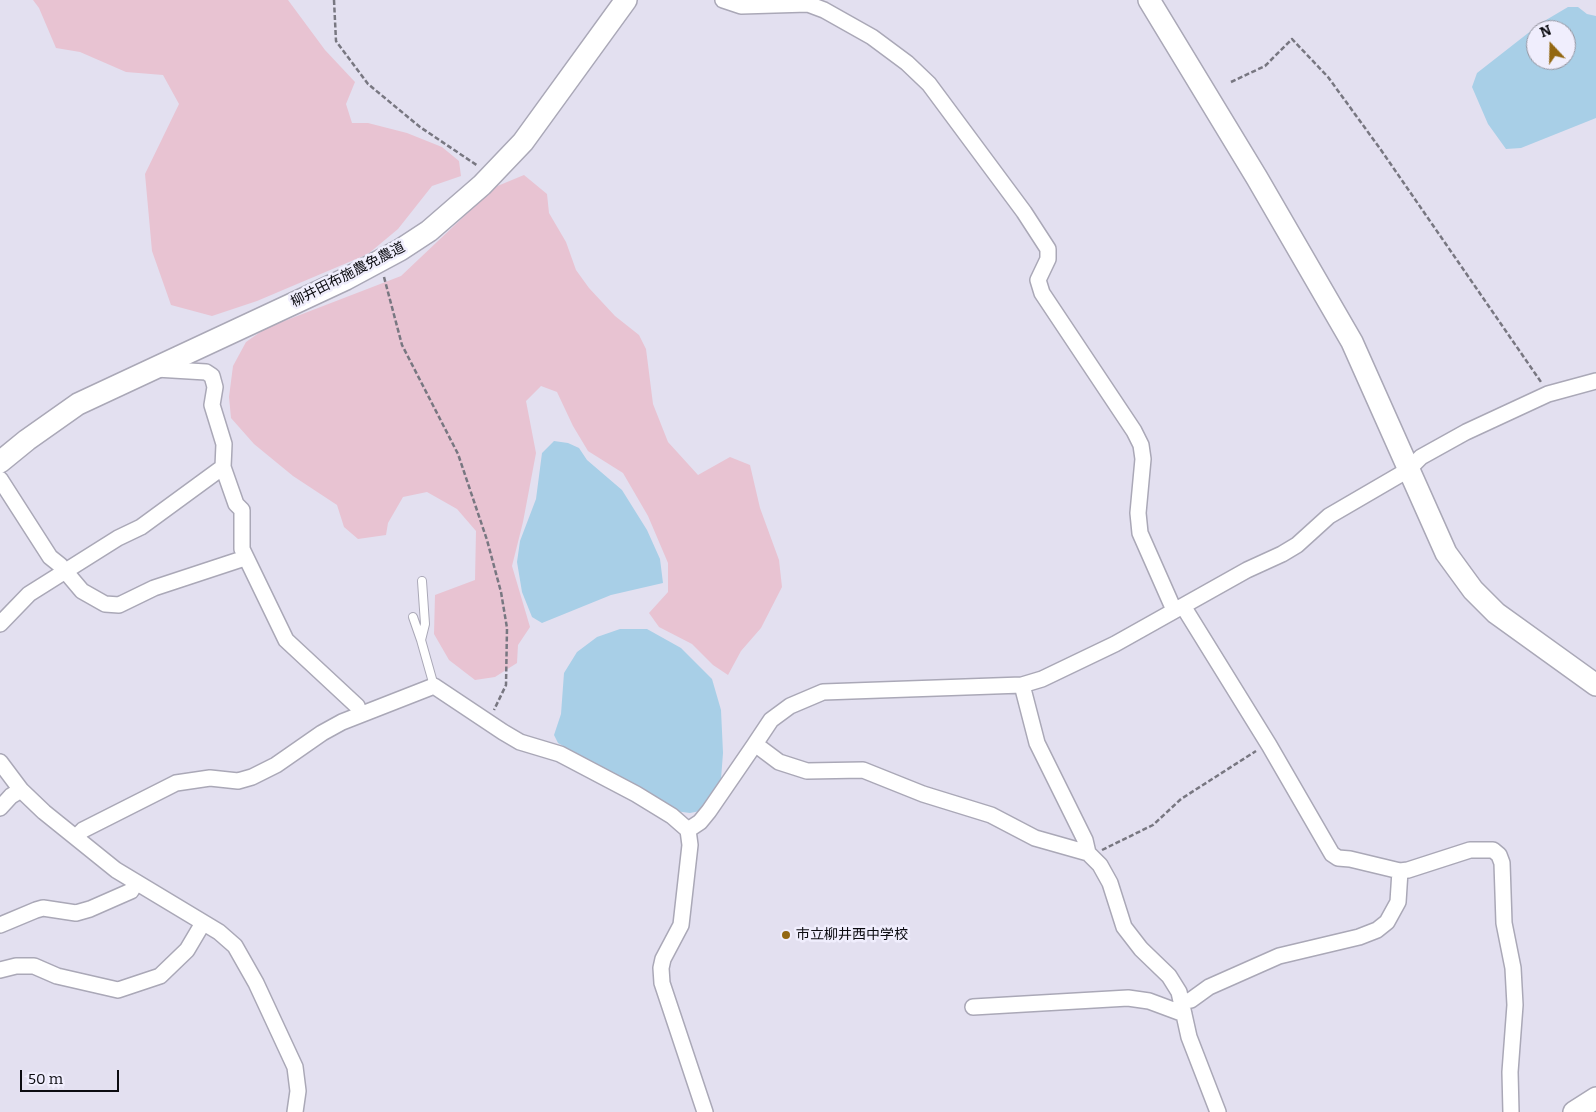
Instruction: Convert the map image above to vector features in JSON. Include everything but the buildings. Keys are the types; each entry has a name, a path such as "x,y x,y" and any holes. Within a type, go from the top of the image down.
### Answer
{"street":[{"name":"柳井田布施農免農道","path":"0,462 27,440 78,404 346,279 429,231 476,191 504,164 529,135 626,0"},
{"path":"723,0 741,6 808,4 824,10 872,38 907,63 929,84 940,102 1024,212 1048,248 1048,259 1038,280 1042,293 1134,431 1141,446 1143,459 1138,513 1140,533 1178,608 1269,745 1332,854 1338,858 1350,858 1400,871 1470,850 1493,850 1499,855 1502,863 1504,923 1513,968 1516,1005 1510,1072 1511,1112"},
{"path":"1149,0 1326,294 1367,372 1408,470 1446,553 1473,590 1496,613 1596,685"},
{"path":"154,368 206,372 212,376 215,387 212,405 213,416 222,438 223,467 236,504 242,510 242,549 245,558 286,640 357,706 360,714"},
{"path":"688,830 700,822 709,811 771,720 790,706 823,692 1022,685 1074,665 1247,570 1282,554 1297,545 1329,516 1408,470 1421,457 1466,432 1548,394 1596,381"},
{"path":"0,624 29,594 118,538 141,527 223,467"},
{"path":"0,479 26,516 41,546 82,591 106,604 118,605 154,588 245,558"},
{"path":"1022,685 1037,743 1081,832 1090,855 1110,883 1124,927 1141,949 1168,976 1179,992 1201,1073 1218,1112"},
{"path":"76,837 84,830 176,783 210,778 238,780 252,777 276,765 322,733 360,714 434,686 520,742 560,754 636,794 672,816 688,830 690,845 682,918 661,968 662,983 705,1112"},
{"path":"755,744 779,762 807,771 863,770 923,794 991,815 1035,838 1090,855"},
{"path":"0,762 21,790 44,812 116,870 203,923 235,946 256,983 295,1067 298,1091 295,1112"},
{"path":"0,808 11,796 21,790"},
{"path":"1183,1008 1209,987 1279,956 1377,930 1387,922 1398,902 1400,871"},
{"path":"0,924 43,908 76,913 90,909 131,890 136,882"},
{"path":"0,968 34,966 57,976 118,990 160,976 187,950 203,923"},
{"path":"974,1007 1128,998 1150,1000 1183,1008"},
{"path":"1574,1112 1596,1098"}],"lane":[{"path":"421,640 425,624 422,581"},
{"path":"414,617 434,686"}],"path":[{"path":"334,0 336,41 368,84 420,128 481,168"},
{"path":"1231,82 1265,66 1292,39 1328,77 1381,150 1538,375 1548,394"},
{"path":"379,261 402,345 458,454 488,540 501,592 507,628 506,685 488,722"},
{"path":"1090,855 1153,825 1181,799 1249,754 1269,745"}],"shaded area":[{"path":"33,0 288,0 325,50 355,82 346,104 352,123 368,123 407,133 442,147 459,161 461,176 432,186 398,229 368,254 257,301 212,316 171,305 152,251 145,174 179,104 163,75 126,72 80,52 56,48 39,8"},
{"path":"524,175 547,194 549,213 566,242 576,270 589,288 615,316 639,335 646,349 653,404 668,442 698,475 730,457 750,465 760,508 779,560 782,587 761,628 741,651 728,675 713,665 692,644 659,627 649,613 668,592 668,563 648,516 623,473 588,451 573,426 557,392 541,386 526,401 536,453 523,522 512,566 530,627 518,645 517,663 495,677 475,680 449,660 434,634 435,595 475,580 476,531 457,509 427,492 403,497 388,523 386,535 358,539 344,527 337,505 293,476 254,444 231,418 229,397 233,366 246,342 266,328 401,276 495,187"}],"water":[{"path":"1568,7 1578,7 1587,14 1596,16 1596,118 1521,148 1506,149 1488,124 1472,87 1477,73 1526,35 1526,70 1576,70 1576,20 1546,20"},
{"path":"554,441 568,443 579,448 587,460 622,490 647,530 660,559 663,583 611,595 542,623 532,617 522,592 517,562 520,541 536,499 542,453"},
{"path":"620,629 647,629 681,648 712,679 721,710 723,753 721,779 700,811 690,813 675,811 558,743 554,735 561,714 564,673 577,652 597,637"}],"place":[{"name":"市立柳井西中学校","path":"786,935"}]}
